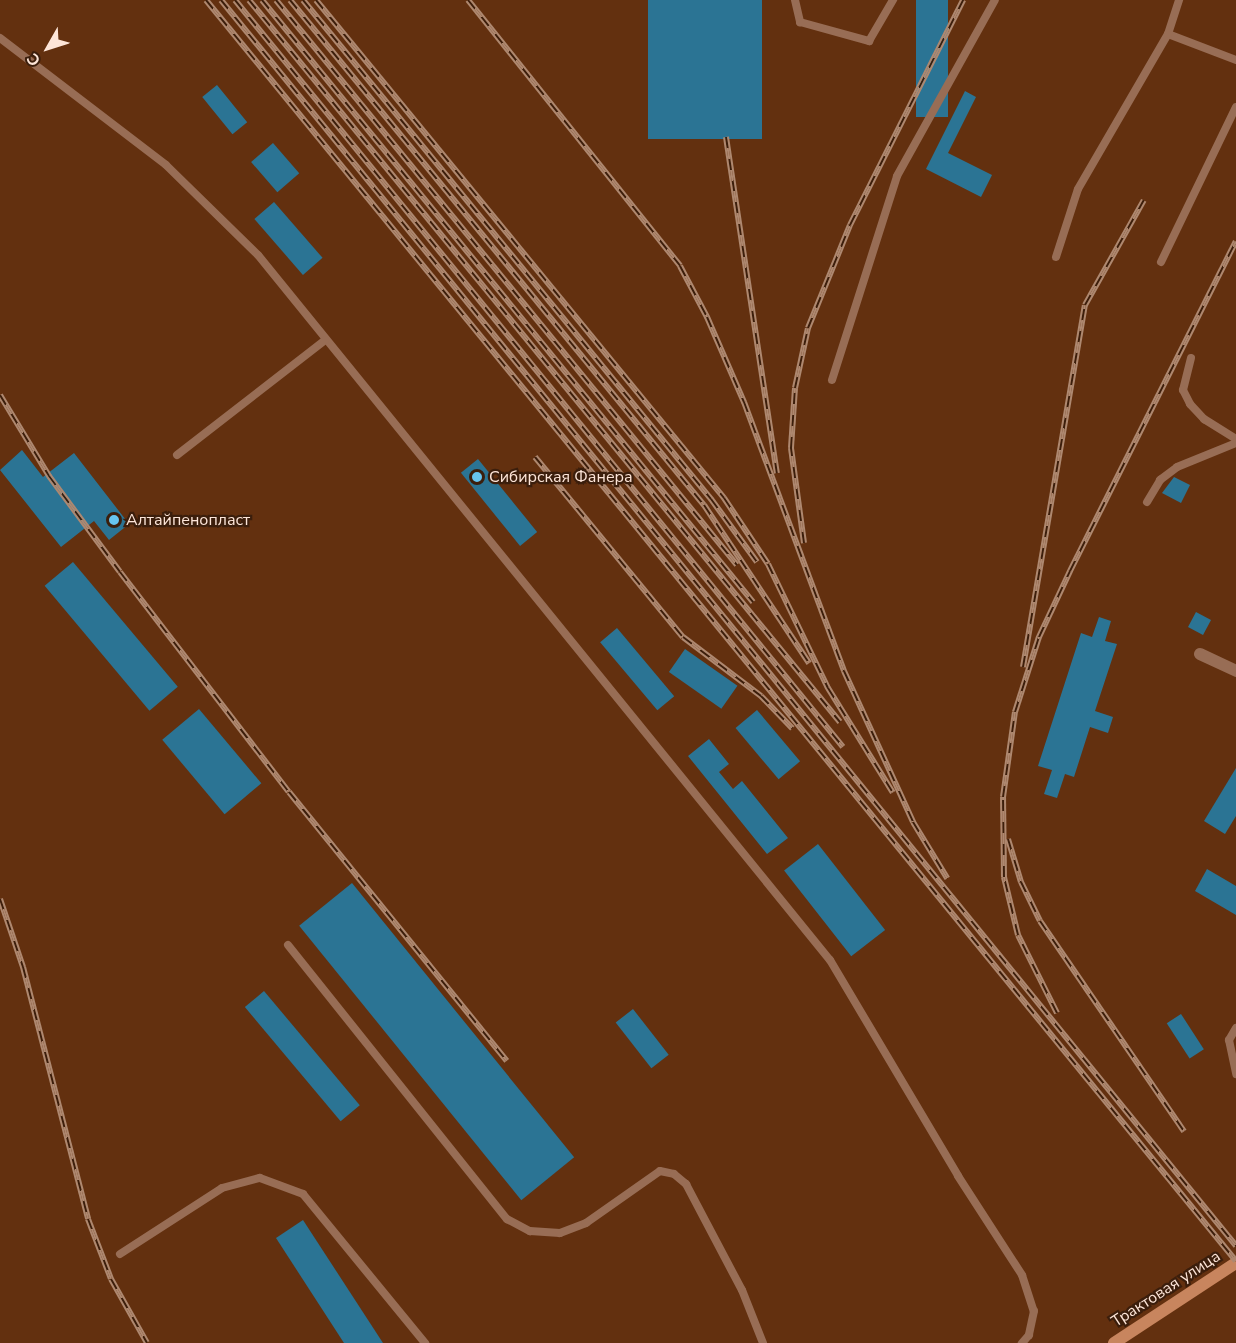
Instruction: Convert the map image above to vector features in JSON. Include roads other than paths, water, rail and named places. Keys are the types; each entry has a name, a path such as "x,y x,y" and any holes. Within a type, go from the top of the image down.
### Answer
{"main road":[{"name":"Трактовая улица","path":"1114,1343 1236,1263"}],"street":[{"path":"1200,654 1236,671"}],"lane":[{"path":"795,0 800,22 869,41 893,0"},
{"path":"832,380 897,176 995,0"},
{"path":"1056,257 1078,189 1167,34 1179,0"},
{"path":"1167,34 1236,60"},
{"path":"0,38 166,165 258,255 830,960 958,1176 1022,1275 1034,1311 1029,1335 1022,1343"},
{"path":"1161,261 1236,107"},
{"path":"177,455 325,340"},
{"path":"1147,502 1160,480 1177,467 1236,441 1190,404 1183,390 1191,358"},
{"path":"288,945 507,1219 530,1231 560,1233 586,1223 660,1171 674,1174 686,1184 742,1290 763,1343"},
{"path":"1236,1028 1229,1040 1236,1074"},
{"path":"120,1254 222,1188 260,1178 303,1194 425,1343"}],"railway":[{"path":"206,0 1236,1261"},
{"path":"221,0 1236,1246"},
{"path":"235,0 843,747"},
{"path":"249,0 840,722"},
{"path":"262,0 753,602"},
{"path":"276,0 737,565"},
{"path":"290,0 704,505 809,663"},
{"path":"303,0 711,499 757,562"},
{"path":"316,0 724,498 768,564 828,688 893,793"},
{"path":"468,0 680,266 707,317 744,402 844,671 913,822 947,878"},
{"path":"804,543 791,448 795,388 808,328 850,225 963,0"},
{"path":"726,137 777,473"},
{"path":"1023,667 1085,305 1144,200"},
{"path":"1057,1013 1018,935 1004,877 1003,797 1015,712 1039,637 1236,241"},
{"path":"0,395 49,476 120,572 289,792 507,1061"},
{"path":"535,457 683,637 761,696 792,728"},
{"path":"1008,839 1021,882 1040,921 1184,1131"},
{"path":"0,899 23,967 88,1219 111,1279 147,1343"}],"place":[{"name":"Сибирская Фанера","path":"477,477"},
{"name":"Алтайпенопласт","path":"114,520"}]}
